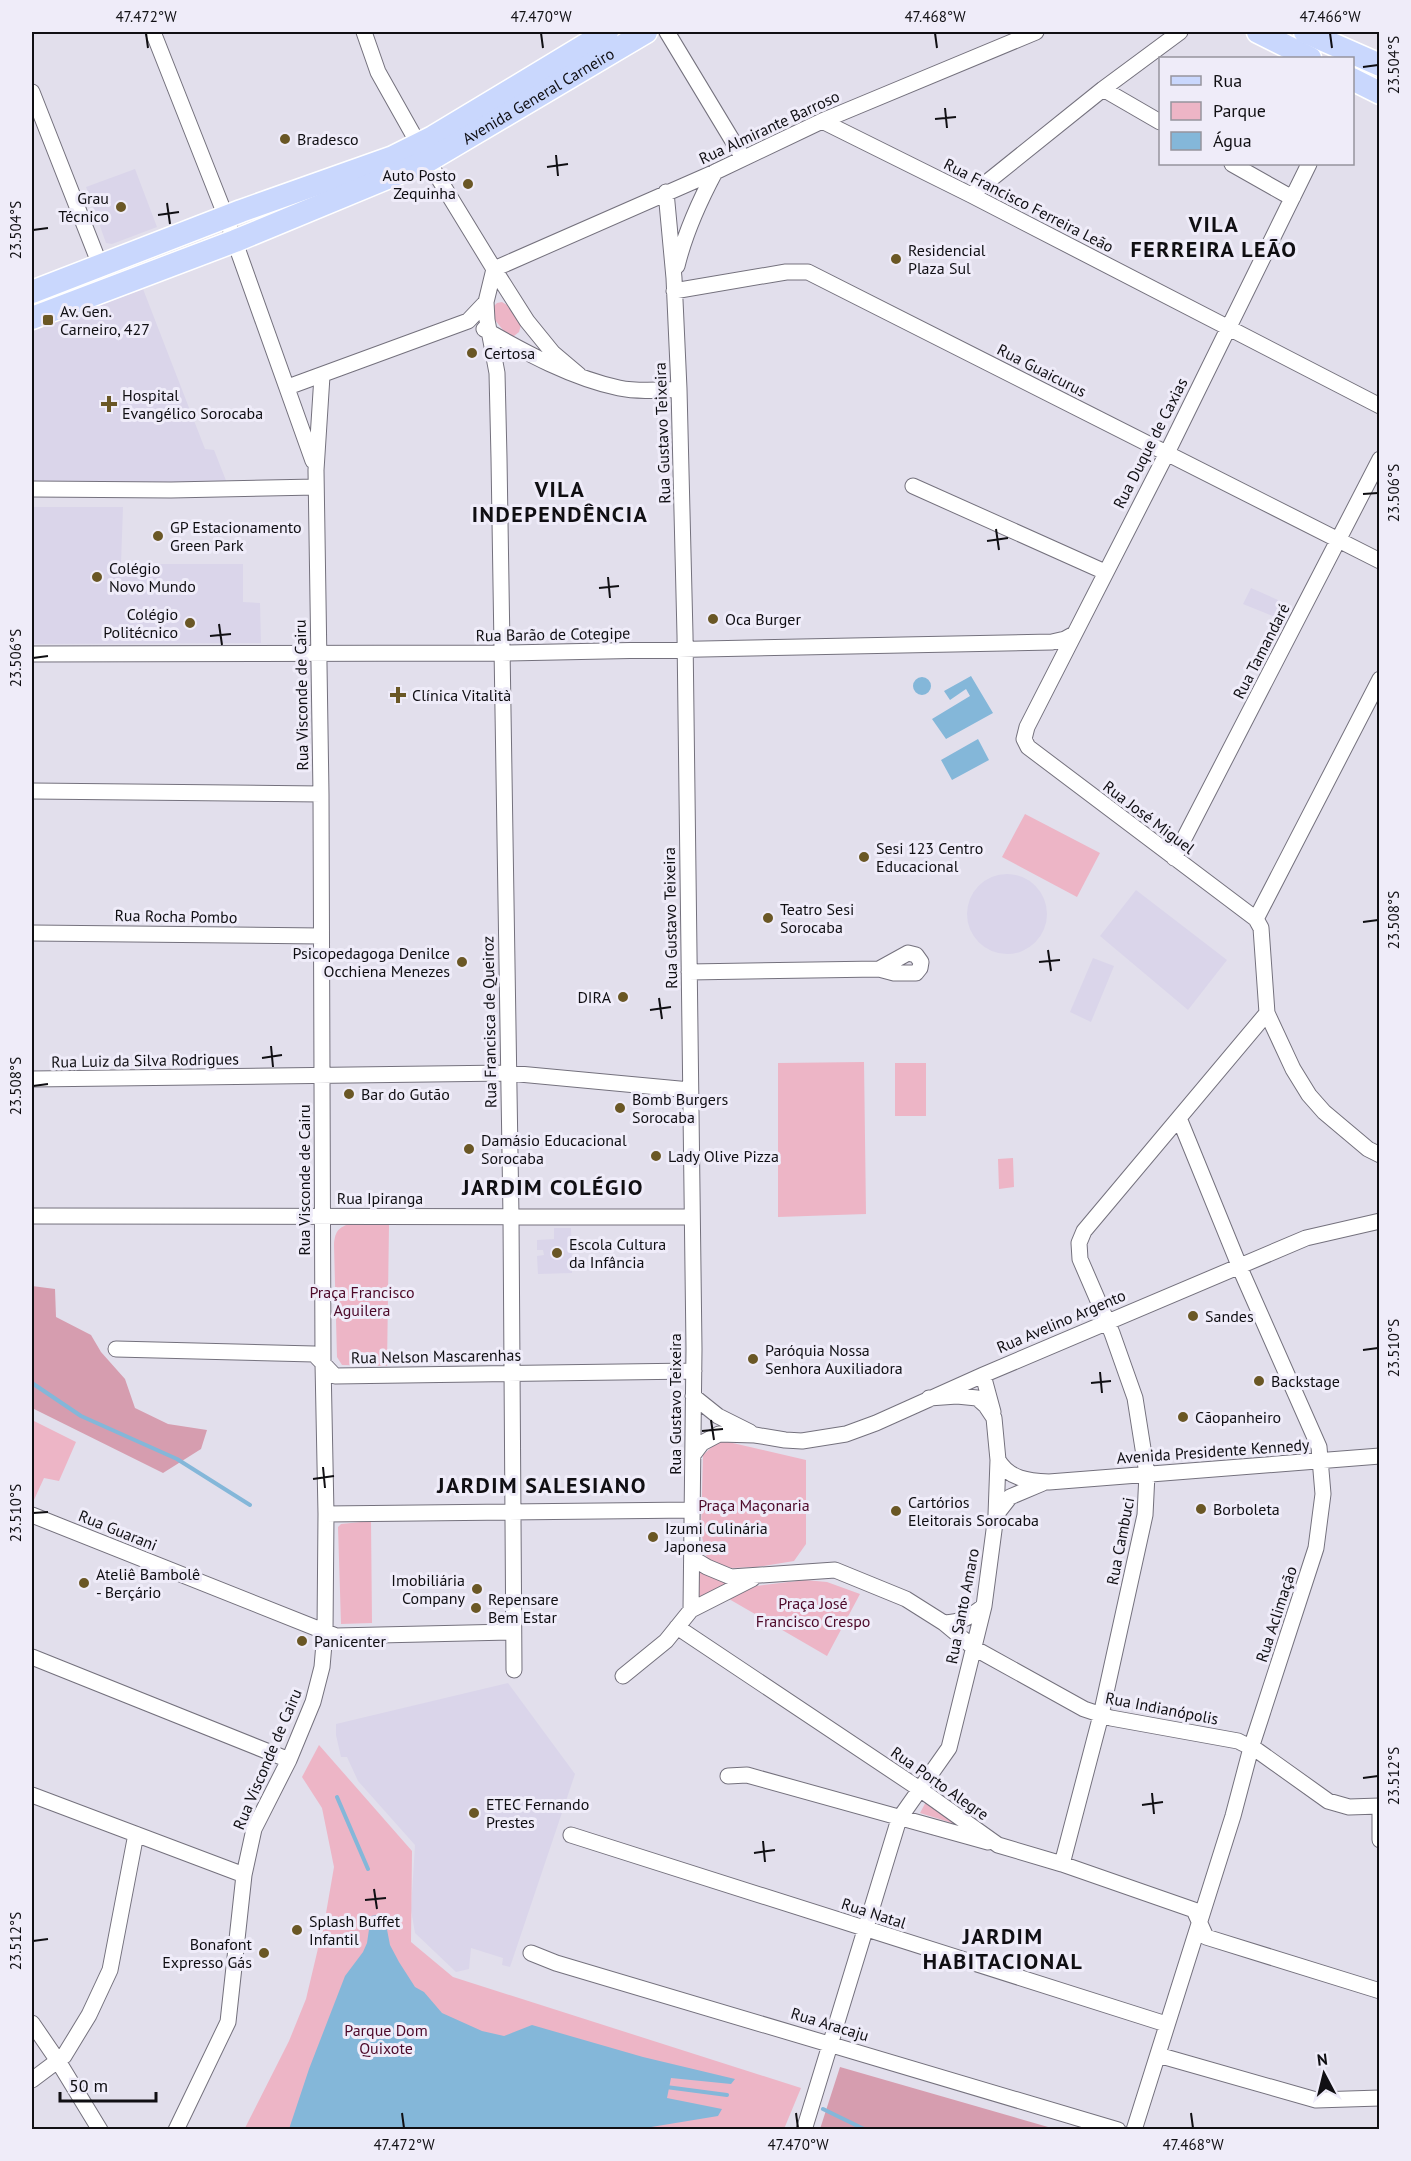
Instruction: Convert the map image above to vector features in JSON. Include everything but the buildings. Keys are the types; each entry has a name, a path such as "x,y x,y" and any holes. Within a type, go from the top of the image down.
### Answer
{"main road":[{"name":"Avenida General Carneiro","path":"32,318 235,241 424,153 609,35 646,32"},
{"path":"1258,32 1308,57"},
{"path":"1305,32 1357,57"},
{"path":"1354,80 1380,93"},
{"name":"Avenida General Carneiro","path":"32,292 226,217 393,157 424,153"}],"street":[{"path":"153,32 235,241"},
{"path":"363,32 378,72 494,269 527,321 553,353 579,375"},
{"path":"667,32 743,158"},
{"name":"Rua Almirante Barroso","path":"494,269 715,172 822,121 1036,32"},
{"path":"971,195 1180,32"},
{"path":"1354,74 1357,57"},
{"path":"1104,89 1159,121"},
{"path":"32,92 38,125 100,265"},
{"name":"Rua Francisco Ferreira Leão","path":"822,121 971,195 1380,406"},
{"path":"1234,165 1293,197"},
{"name":"Rua Duque de Caxias","path":"1024,739 1027,728 1167,453 1309,165"},
{"name":"Rua Gustavo Teixeira","path":"674,284 681,248 715,172"},
{"path":"683,185 690,195 693,218"},
{"name":"Rua Gustavo Teixeira","path":"666,192 674,284 679,389 685,650 694,1371 691,1610"},
{"name":"Rua Visconde de Cairu","path":"235,241 316,470"},
{"path":"504,284 503,277 506,269 518,258"},
{"path":"489,332 486,302 494,269"},
{"name":"Rua Guaicurus","path":"674,284 786,272 808,272 1380,561"},
{"path":"288,387 468,321 493,298 500,297 517,304"},
{"path":"468,321 509,344 579,375 620,388 679,389"},
{"path":"509,344 524,338 527,321"},
{"name":"Rua Francisca de Queiroz","path":"489,332 497,373 511,1217 514,1670"},
{"name":"Rua Francisca de Queiroz","path":"497,373 500,357 509,344"},
{"name":"Rua Visconde de Cairu","path":"176,2130 228,2022 244,1875 254,1829 289,1760 312,1702 322,1666 325,1632 321,794 316,488 322,376"},
{"name":"Rua Tamandaré","path":"1174,858 1380,459"},
{"path":"913,486 1105,572"},
{"path":"32,489 316,488"},
{"name":"Rua Barão de Cotegipe","path":"32,654 502,653 685,650 1052,642 1074,634"},
{"path":"1380,679 1256,919 1260,928 1267,1013 1293,1070 1309,1095 1333,1119 1368,1149 1380,1155"},
{"name":"Rua José Miguel","path":"1024,739 1028,747 1256,919"},
{"path":"32,791 321,794"},
{"name":"Rua Rocha Pombo","path":"32,933 321,936"},
{"path":"689,972 879,969"},
{"path":"1179,1118 1267,1013"},
{"name":"Rua Luiz da Silva Rodrigues","path":"32,1079 508,1073 690,1090"},
{"name":"Rua Cambuci","path":"1062,1864 1101,1715 1145,1515 1148,1489 1135,1398 1107,1321 1080,1259 1079,1243 1084,1231 1179,1118"},
{"name":"Rua Aclimação","path":"1134,2130 1166,2024 1200,1925 1251,1748 1316,1548 1323,1494 1319,1447 1239,1266 1179,1118"},
{"name":"Rua Ipiranga","path":"32,1216 692,1217"},
{"name":"Rua Avelino Argento","path":"693,1455 702,1443 719,1434 755,1434 802,1441 836,1437 876,1423 983,1374 1306,1238 1380,1221"},
{"name":"Rua Nelson Mascarenhas","path":"116,1349 314,1354 335,1376 694,1371"},
{"name":"Rua Santo Amaro","path":"899,1819 949,1748 984,1606 996,1515 998,1460 994,1418 983,1374"},
{"name":"Rua Avelino Argento","path":"693,1395 718,1416 755,1434"},
{"path":"929,1398 957,1396 977,1398 994,1418"},
{"name":"Avenida Presidente Kennedy","path":"996,1515 1010,1497 1032,1486 1049,1482 1380,1456"},
{"name":"Avenida Presidente Kennedy","path":"998,1460 1009,1474 1022,1479 1049,1482"},
{"path":"326,1514 692,1510"},
{"name":"Rua Guarani","path":"32,1515 336,1636 513,1632"},
{"name":"Rua Indianópolis","path":"692,1558 707,1568 731,1576 835,1570 906,1599 944,1623 974,1648 1084,1709 1101,1715 1238,1741 1328,1801 1349,1807 1380,1806"},
{"name":"Rua Indianópolis","path":"691,1610 757,1576"},
{"path":"944,1623 959,1622 969,1618 984,1606"},
{"path":"623,1676 666,1641 691,1610"},
{"name":"Rua Porto Alegre","path":"677,1627 921,1790 998,1845 1062,1864 1194,1910 1206,1937 1380,1991"},
{"path":"32,1657 289,1760"},
{"path":"728,1776 747,1774 899,1819 998,1845"},
{"path":"32,1795 244,1875"},
{"path":"1380,1813 1380,1840"},
{"path":"804,2130 899,1819"},
{"path":"32,2080 64,2056 89,2015 110,1970 136,1834"},
{"name":"Rua Natal","path":"571,1835 1166,2024"},
{"name":"Rua Aracaju","path":"531,1953 556,1963 1118,2130"},
{"path":"32,2023 100,2130"},
{"path":"1158,2055 1316,2100 1380,2098"}],"shaded area":[{"name":"Grau Técnico","path":"135,169 157,227 112,244 106,243 86,187"},
{"name":"Hospital Evangélico Sorocaba","path":"143,289 205,449 214,450 227,483 32,482 32,331"},
{"path":"32,507 123,507 121,564 243,564 243,602 260,603 261,643 32,644"},
{"path":"1251,588 1287,604 1280,619 1243,604"},
{"path":"1007,874 1022,877 1035,886 1044,899 1047,914 1044,929 1035,942 1022,951 1007,954 992,951 979,942 970,929 967,914 970,899 979,886 992,877"},
{"path":"1136,890 1227,960 1188,1010 1100,936"},
{"path":"1093,958 1114,966 1091,1022 1070,1012"},
{"name":"Escola Cultura da Infância","path":"554,1228 571,1228 572,1273 538,1274 537,1256 544,1255 543,1250 537,1250 537,1240 554,1239"},
{"path":"32,1286 55,1289 56,1317 91,1335 101,1352 125,1379 135,1408 168,1424 207,1430 201,1449 163,1473 32,1408"},
{"name":"ETEC Fernando Prestes","path":"508,1683 575,1774 510,1967 502,1965 503,1958 471,1948 469,1969 456,1972 415,1933 411,1910 415,1845 358,1781 347,1757 341,1757 336,1724"},
{"path":"840,2067 1055,2129 820,2129"}],"green space":[{"path":"502,302 507,305 521,325 519,332 514,336 507,335 495,320 493,307"},
{"path":"1025,814 1100,853 1077,897 1002,857"},
{"path":"864,1062 866,1214 778,1217 778,1063"},
{"path":"895,1063 926,1063 926,1116 895,1116"},
{"path":"1013,1158 1014,1187 999,1189 998,1159"},
{"name":"Praça Francisco Aguilera","path":"349,1224 389,1225 387,1366 342,1365 337,1357 334,1245 337,1232"},
{"path":"32,1420 76,1442 59,1481 44,1478 33,1502 32,1501"},
{"name":"Praça Maçonaria","path":"724,1441 806,1460 806,1544 794,1561 757,1567 731,1568 707,1559 701,1532 703,1455 714,1445"},
{"path":"371,1521 372,1623 341,1624 338,1527 341,1524"},
{"path":"699,1569 730,1584 699,1601"},
{"name":"Praça José Francisco Crespo","path":"805,1580 827,1582 860,1594 827,1656 729,1599 756,1586"},
{"name":"Parque Dom Quixote","path":"319,1745 412,1851 411,1942 453,1977 801,2088 784,2129 244,2130 289,2041 306,1999 325,1919 334,1867 322,1808 302,1777"},
{"path":"928,1798 965,1827 920,1813"}],"water":[{"path":"971,676 993,713 946,739 932,719 970,696 966,689 950,700 944,691"},
{"path":"922,677 928,680 931,686 928,692 922,695 916,692 913,686 916,680"},
{"path":"978,739 989,760 952,780 941,760"},
{"path":"384,1914 390,1945 399,1962 415,1987 424,1992 442,2013 482,2031 504,2036 532,2025 643,2057 735,2079 731,2084 671,2078 667,2098 722,2109 718,2116 633,2130 289,2129 309,2069 345,1976 367,1943 371,1916"}],"waterway":[{"path":"32,1383 81,1416 177,1459 250,1505"},
{"path":"337,1797 368,1869"},
{"path":"666,2087 727,2095"},
{"path":"823,2109 866,2130"}],"place":[{"name":"Bradesco","path":"285,139"},
{"name":"Auto Posto Zequinha","path":"468,184"},
{"name":"Grau Técnico","path":"121,207"},
{"name":"Residencial Plaza Sul","path":"896,259"},
{"name":"Av. Gen. Carneiro, 427","path":"48,320"},
{"name":"Certosa","path":"472,353"},
{"name":"Hospital Evangélico Sorocaba","path":"109,404"},
{"name":"GP Estacionamento Green Park","path":"158,536"},
{"name":"Colégio Novo Mundo","path":"97,577"},
{"name":"Oca Burger","path":"713,619"},
{"name":"Colégio Politécnico","path":"190,623"},
{"name":"Clínica Vitalità","path":"398,695"},
{"name":"Sesi 123 Centro Educacional","path":"864,857"},
{"name":"Teatro Sesi Sorocaba","path":"768,918"},
{"name":"Psicopedagoga Denilce Occhiena Menezes","path":"462,962"},
{"name":"DIRA","path":"623,997"},
{"name":"Bar do Gutão","path":"349,1094"},
{"name":"Bomb Burgers Sorocaba","path":"620,1108"},
{"name":"Damásio Educacional Sorocaba","path":"469,1149"},
{"name":"Lady Olive Pizza","path":"656,1156"},
{"name":"Escola Cultura da Infância","path":"557,1253"},
{"name":"Sandes","path":"1193,1316"},
{"name":"Paróquia Nossa Senhora Auxiliadora","path":"753,1359"},
{"name":"Backstage","path":"1259,1381"},
{"name":"Cãopanheiro","path":"1183,1417"},
{"name":"Borboleta","path":"1201,1509"},
{"name":"Cartórios Eleitorais Sorocaba","path":"896,1511"},
{"name":"Izumi Culinária Japonesa","path":"653,1537"},
{"name":"Ateliê Bambolê - Berçário","path":"84,1583"},
{"name":"Imobiliária Company","path":"477,1589"},
{"name":"Repensare Bem Estar","path":"476,1608"},
{"name":"Panicenter","path":"302,1641"},
{"name":"ETEC Fernando Prestes","path":"474,1813"},
{"name":"Splash Buffet Infantil","path":"297,1930"},
{"name":"Bonafont Expresso Gás","path":"264,1953"}],"district":[{"name":"VILA FERREIRA LEÃO","path":"1214,236"},
{"name":"VILA INDEPENDÊNCIA","path":"560,502"},
{"name":"JARDIM COLÉGIO","path":"553,1187"},
{"name":"JARDIM SALESIANO","path":"542,1485"},
{"name":"JARDIM HABITACIONAL","path":"1003,1949"}]}
